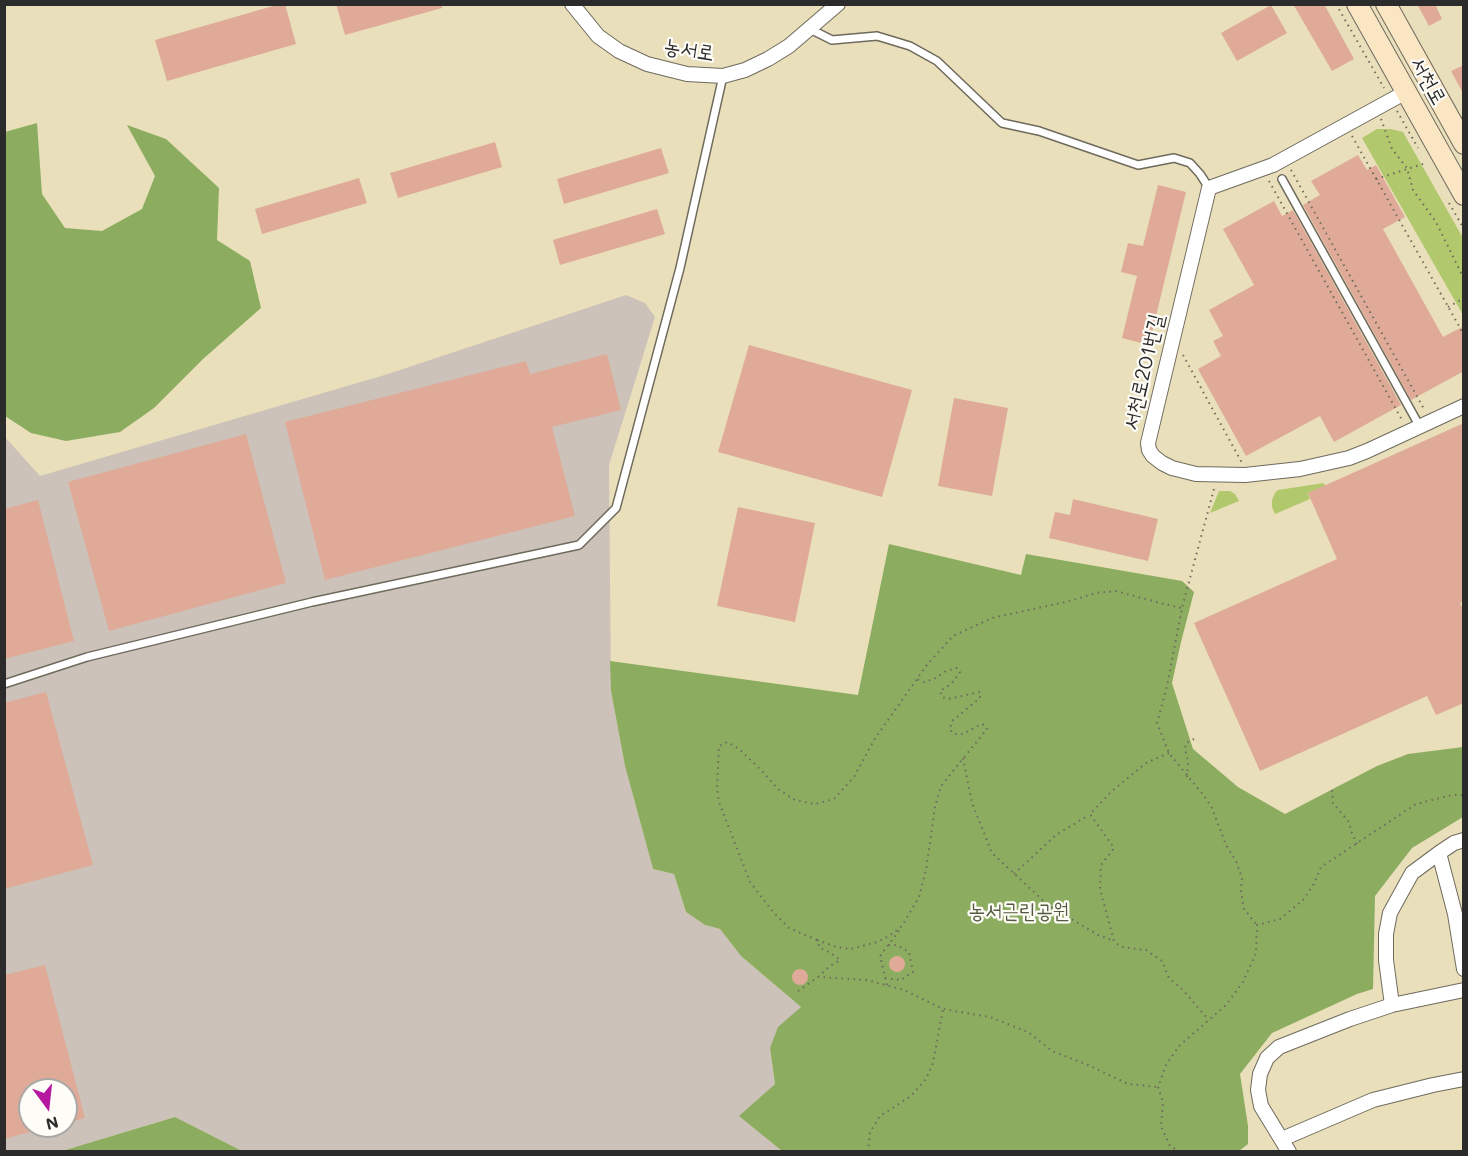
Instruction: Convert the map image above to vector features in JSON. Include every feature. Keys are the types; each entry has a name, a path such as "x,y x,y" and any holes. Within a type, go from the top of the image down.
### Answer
{"street":[{"name":"농서로","path":"572,4 598,36 619,51 657,67 687,74 723,76 745,70 789,46 838,4"},
{"name":"서천로","path":"1357,4 1385,54 1399,96 1456,198"},
{"name":"서천로","path":"1386,4 1464,144"},
{"path":"1209,188 1273,165 1399,96"},
{"name":"서천로201번길","path":"1209,188 1149,443 1149,450 1153,456 1172,468 1196,474 1218,475 1300,469 1348,458 1464,406"},
{"path":"1392,1005 1386,960 1386,934 1390,913 1412,873 1438,853 1464,840"},
{"path":"1438,853 1459,913 1464,969"},
{"path":"1464,990 1392,1005 1279,1047 1268,1058 1260,1074 1258,1090 1261,1106 1285,1145 1373,1100 1464,1079"}],"lane":[{"path":"809,29 832,40 877,36 910,46 937,61 1002,123 1039,131 1138,165 1174,158 1190,163 1209,188"},
{"path":"4,684 87,657 278,611 579,545 615,508 680,268 723,76"},
{"path":"1282,178 1420,426"}],"path":[{"path":"1336,4 1399,96 1421,154"},
{"path":"1381,119 1392,149 1407,169 1413,190 1436,222 1464,279"},
{"path":"1351,134 1464,335"},
{"path":"1376,179 1426,163"},
{"path":"1290,167 1426,411"},
{"path":"1267,177 1403,422"},
{"path":"1456,198 1464,229"},
{"path":"1448,307 1464,298"},
{"path":"1179,348 1242,463"},
{"path":"1171,1152 1161,1126 1163,1102 1158,1087 1166,1065 1179,1046 1226,1005 1243,982 1256,954 1257,925 1244,909 1241,891 1242,878 1236,861 1226,846 1212,808 1169,753 1157,723 1167,686 1182,608 1215,485"},
{"path":"902,926 890,936 877,942 851,949 837,947 789,928 772,912 750,882 719,802 717,788 719,746 726,742 739,749 778,789 795,800 815,804 834,799 854,777 874,740 926,666 953,636 992,618 1096,593 1116,591 1182,608"},
{"path":"887,986 880,956 902,926 919,897 926,870 935,807 941,786 987,729 981,724 963,734 953,734 950,729 952,721 980,698 980,692 948,699 942,697 940,691 951,684 960,672 957,668 946,671 934,680 924,682 917,679"},
{"path":"1187,777 1186,743 1194,739"},
{"path":"1014,874 1056,835 1090,814 1112,791 1146,763 1169,753"},
{"path":"963,758 972,803 992,853 1048,905 1121,947 1146,950 1162,961 1169,978 1183,990 1208,1020"},
{"path":"1332,790 1333,803 1349,822 1357,843"},
{"path":"1257,925 1280,920 1303,900 1314,884 1321,867 1416,804 1452,795 1464,795"},
{"path":"1090,814 1114,848 1101,865 1100,890 1114,941"},
{"path":"798,991 840,960 820,948 817,940"},
{"path":"885,978 901,980 914,972 909,952 897,945 888,945"},
{"path":"818,977 867,980 904,990 943,1009 990,1017 1028,1032 1053,1051 1128,1084 1158,1087"},
{"path":"868,1152 870,1132 880,1116 911,1096 926,1079 933,1063 943,1009"},
{"path":"1170,1146 1180,1152"}],"shaded area":[{"path":"626,295 645,303 655,317 609,465 611,691 625,766 653,869 674,874 686,912 705,925 720,929 741,956 801,1007 770,1048 775,1084 740,1116 782,1151 242,1151 175,1117 62,1151 5,1151 4,436 40,476 388,374"}],"green space":[{"path":"37,123 42,194 65,228 102,231 142,209 155,176 127,125 166,139 219,188 217,240 250,261 261,308 203,359 154,408 120,432 66,441 31,433 5,416 5,132"},
{"path":"1377,129 1403,132 1463,238 1463,315 1362,138"},
{"path":"1324,483 1325,486 1308,493 1310,499 1275,514 1272,500 1278,490"},
{"path":"1219,491 1230,491 1239,501 1210,513"},
{"name":"농서근린공원","path":"889,544 1021,575 1026,554 1182,581 1194,592 1172,683 1193,749 1238,787 1285,814 1377,766 1408,754 1463,747 1463,817 1412,848 1375,896 1373,989 1357,994 1272,1033 1240,1074 1248,1126 1248,1144 1239,1151 782,1151 739,1116 775,1084 770,1048 778,1027 801,1007 741,956 720,929 705,925 686,912 674,874 653,869 625,766 611,691 610,661 858,695"},
{"path":"175,1117 242,1151 62,1151"}],"building":[{"path":"285,4 296,44 167,81 155,40"},
{"path":"336,4 442,4 442,8 345,35"},
{"path":"1293,4 1324,4 1354,59 1332,71"},
{"path":"1417,4 1435,4 1442,19 1429,26"},
{"path":"1271,5 1287,33 1237,61 1221,33"},
{"path":"1464,65 1464,95 1451,71"},
{"path":"495,142 502,167 398,198 390,173"},
{"path":"661,148 669,173 564,204 557,179"},
{"path":"1358,155 1367,170 1376,165 1405,217 1383,229 1443,337 1464,326 1464,371 1411,400 1303,205 1320,195 1311,181"},
{"path":"359,178 367,203 262,234 255,209"},
{"path":"1158,185 1186,192 1149,345 1122,338 1137,276 1121,272 1128,243 1143,246"},
{"path":"1274,201 1282,216 1293,210 1401,405 1334,442 1320,416 1246,456 1198,369 1221,356 1213,341 1223,336 1209,310 1254,285 1223,229"},
{"path":"657,209 665,234 560,265 553,240"},
{"path":"749,345 912,390 882,497 718,452"},
{"path":"607,354 621,410 552,427 575,516 325,580 285,422 526,361 530,374"},
{"path":"954,398 1008,408 992,496 938,486"},
{"path":"1464,423 1464,601 1460,603 1464,612 1464,703 1436,715 1427,696 1260,771 1194,623 1337,559 1308,493"},
{"path":"246,434 286,583 109,631 68,482"},
{"path":"1073,499 1158,519 1148,561 1049,538 1055,512 1070,515"},
{"path":"38,500 74,641 4,659 4,509"},
{"path":"738,507 815,523 795,622 717,606"},
{"path":"46,692 93,865 4,889 4,703"},
{"path":"894,956 900,956 905,964 903,970 894,972 889,967 889,961"},
{"path":"45,965 75,1078 18,1078 18,1135 4,1139 4,975"},
{"path":"797,969 803,969 808,977 806,983 797,985 792,980 792,974"},
{"path":"78,1091 85,1118 78,1120"}]}
